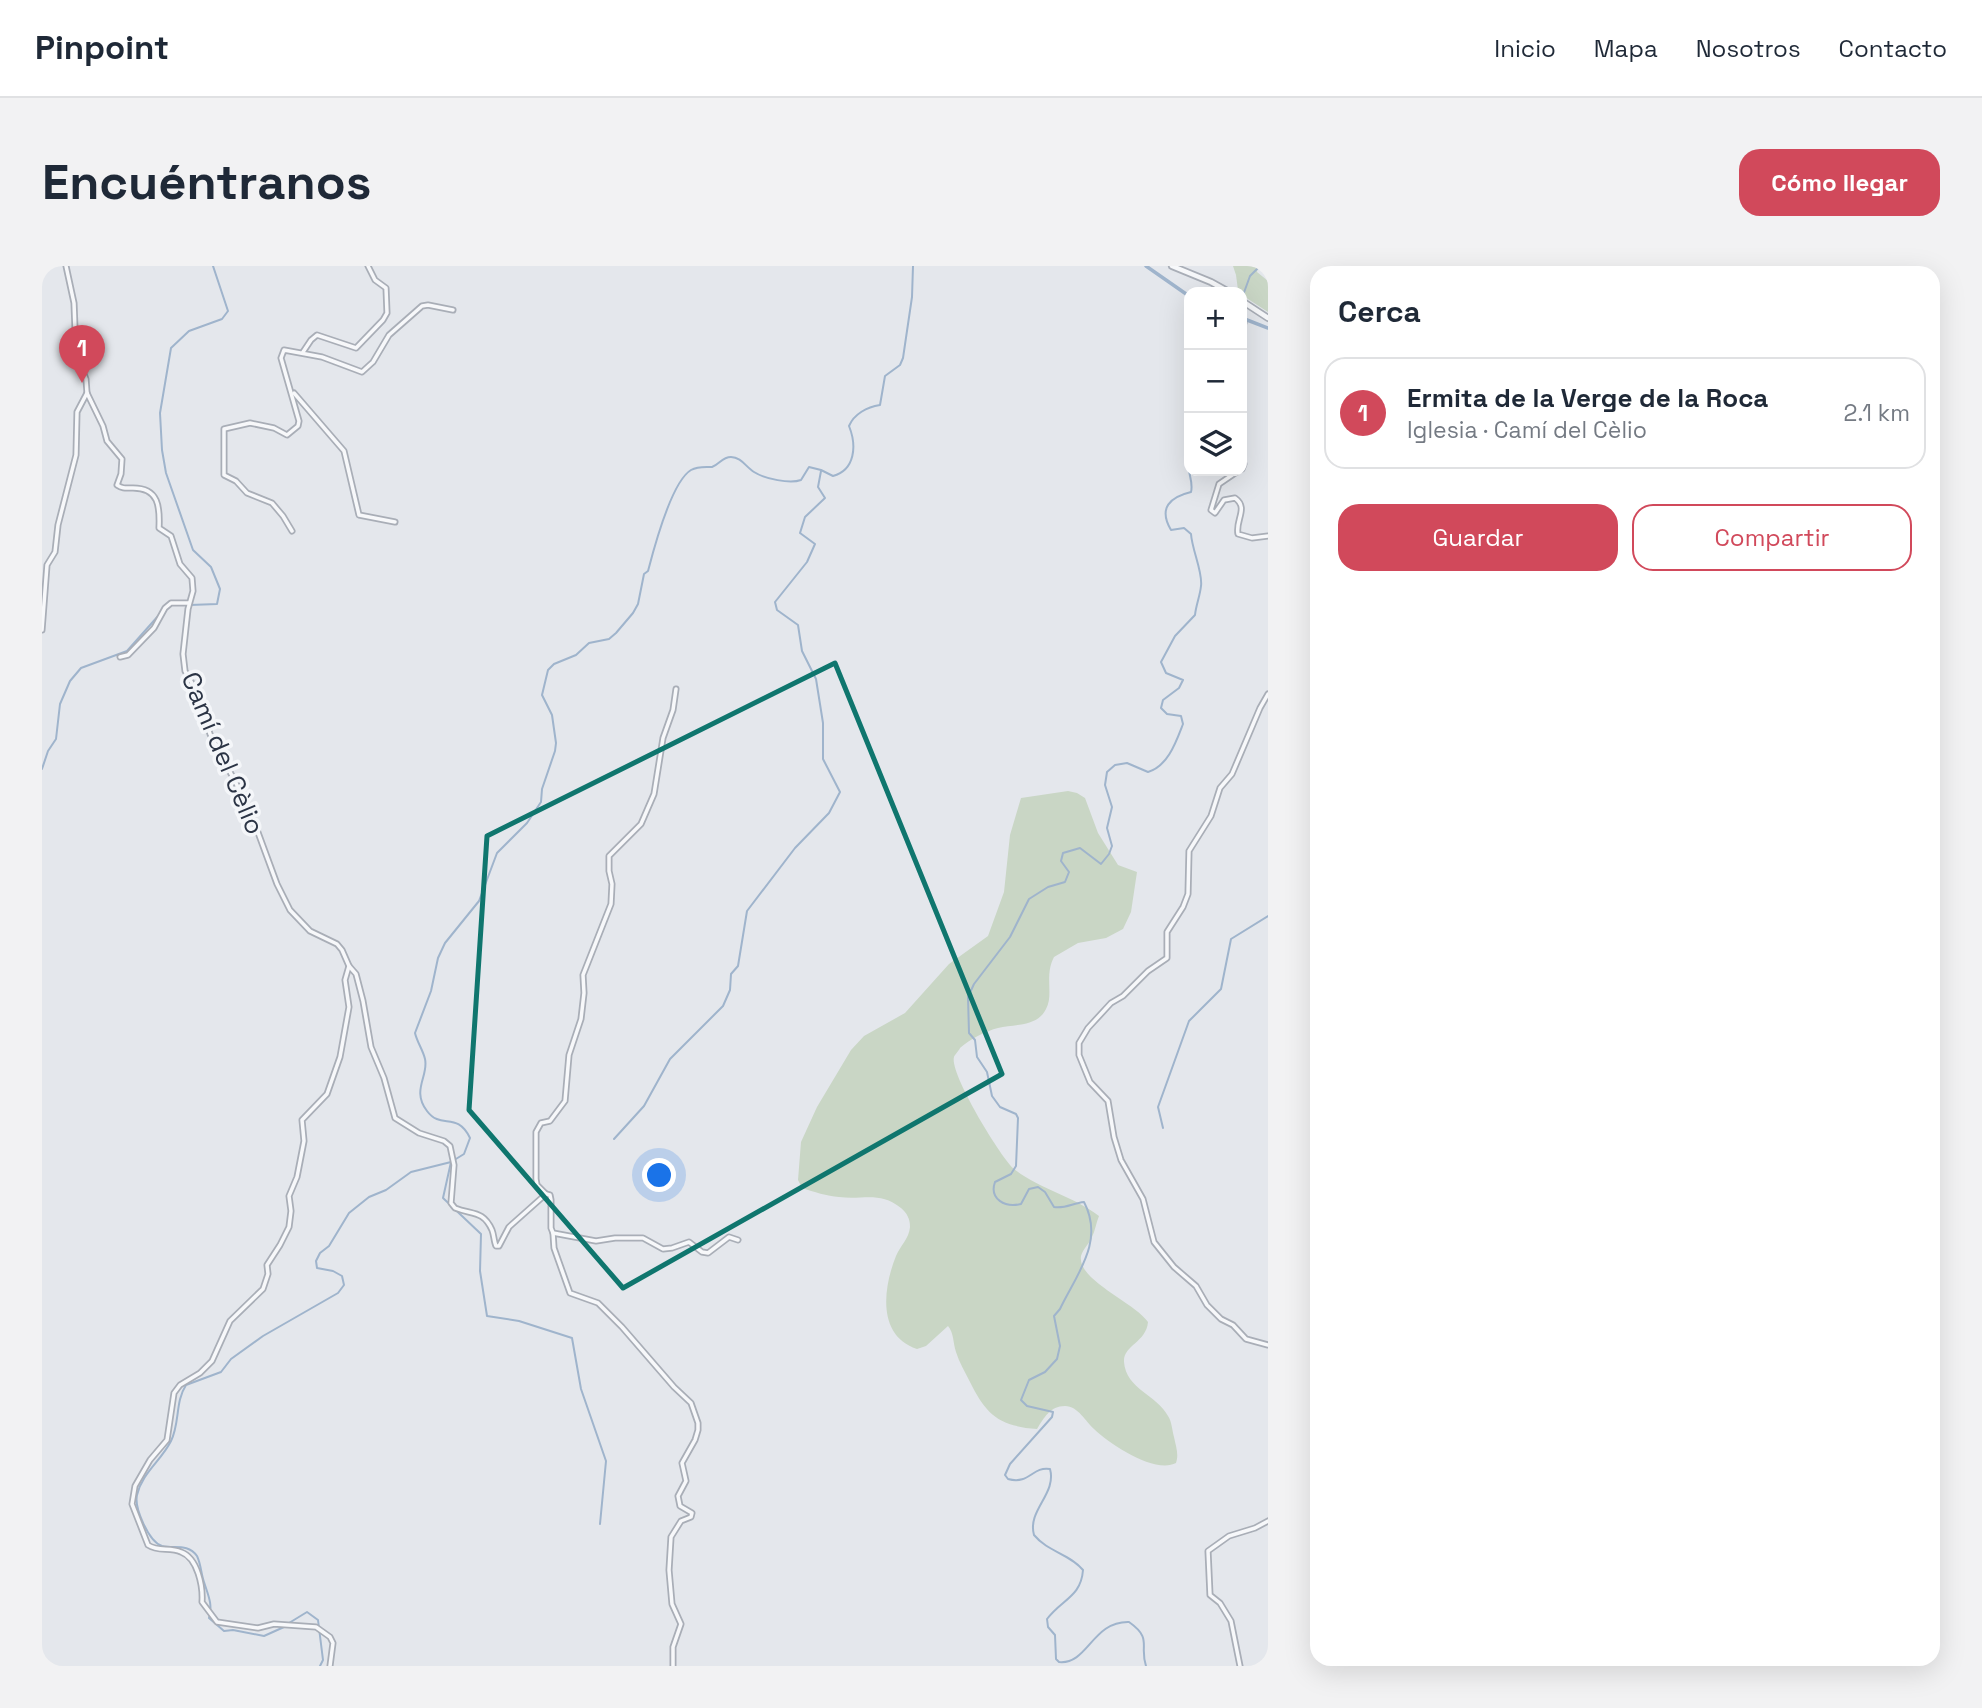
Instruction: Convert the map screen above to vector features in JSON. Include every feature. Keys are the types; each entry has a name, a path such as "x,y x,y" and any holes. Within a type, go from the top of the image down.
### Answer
{"street":[{"name":"Camí del Cèlio","path":"66,266 74,303 76,355 86,379 87,393 107,441 121,460 121,474 117,485 122,488 146,489 158,501 159,528 171,536 180,564 192,578 193,591 183,644 185,671 197,692 210,734 249,808 277,884 292,914 310,931 337,944 356,974 368,1025 370,1047 384,1079 396,1118 450,1146 454,1165 451,1203 455,1208 481,1214 492,1230 496,1246 499,1246 509,1227 546,1194"},
{"path":"303,353 317,335 356,348 383,320 388,305 386,288 375,280 368,266"},
{"path":"1171,266 1220,287"},
{"path":"292,531 284,516 272,503 247,493 236,481 225,475 225,429 246,422 274,428 287,435 299,424 281,355 284,350 322,357 362,372 377,356 389,335 416,309 428,305 453,310"},
{"path":"1247,305 1268,318"},
{"path":"42,630 47,565 55,552 76,455 77,412 87,393"},
{"path":"293,393 344,451 359,515 396,522"},
{"path":"1231,476 1219,484 1211,510 1215,513 1224,500 1235,498 1243,509 1237,527 1238,534 1252,538 1268,536"},
{"path":"120,657 128,654 154,628 171,603 189,603"},
{"path":"673,1666 673,1647 681,1624 669,1589 671,1537 681,1521 691,1517 692,1513 680,1506 678,1496 686,1481 682,1463 695,1440 698,1423 691,1403 622,1327 598,1303 570,1293 554,1248 550,1195 537,1185 536,1132 541,1124 556,1116 565,1101 569,1055 581,1019 583,975 611,904 609,856 640,824 654,794 663,738 673,710 676,689"},
{"path":"1268,694 1232,774 1220,788 1210,816 1189,851 1188,894 1182,909 1167,929 1167,958 1111,1003 1086,1030 1079,1048 1090,1083 1108,1101 1121,1160 1143,1199 1154,1242 1174,1267 1196,1286 1221,1319 1233,1325 1246,1339 1268,1345"},
{"path":"330,1666 333,1643 330,1637 316,1627 274,1624 258,1628 217,1622 212,1613 204,1607 203,1591 193,1561 181,1552 148,1545 132,1504 135,1486 150,1460 169,1437 174,1393 180,1385 207,1367 215,1356 230,1321 263,1289 268,1274 267,1265 289,1227 289,1196 297,1177 304,1141 302,1120 327,1094 344,1044 344,1023 349,1004 345,980 349,966"},
{"path":"553,1233 596,1241 643,1238 663,1249 689,1242 702,1252 708,1253 729,1237 738,1240"},
{"path":"1240,1666 1231,1621 1220,1603 1210,1595 1208,1551 1229,1536 1268,1521"}],"highlighted area":[{"path":"835,663 1002,1074 623,1288 469,1110 487,836"}],"green space":[{"path":"1233,266 1258,266 1257,272 1268,281 1268,312 1247,298 1247,287 1238,287"},
{"path":"1068,791 1085,798 1098,833 1118,865 1137,872 1131,912 1123,929 1106,938 1078,943 1054,957 1050,971 1048,1004 1042,1015 1025,1024 983,1033 960,1048 954,1057 955,1066 967,1097 1007,1162 1034,1182 1099,1216 1092,1237 1081,1256 1082,1265 1097,1282 1148,1322 1143,1335 1127,1352 1124,1362 1130,1379 1157,1402 1169,1418 1177,1457 1176,1463 1167,1465 1145,1461 1122,1450 1070,1407 1051,1410 1037,1429 1012,1425 995,1416 982,1402 964,1371 948,1326 926,1346 917,1349 904,1343 889,1322 886,1296 888,1282 896,1256 910,1227 905,1212 893,1203 879,1198 839,1197 811,1191 802,1188 798,1180 801,1142 817,1107 851,1050 864,1036 905,1013 949,964 988,936 1004,892 1010,835 1021,798"}],"waterway":[{"path":"190,605 217,604 220,589 211,567 193,550 166,473 160,413 171,348 189,331 222,319 228,311 213,266"},
{"path":"284,1627 264,1636 233,1630 224,1631 209,1618 210,1600 197,1556 189,1549 157,1543 144,1524 137,1501 139,1487 171,1441 186,1385 221,1372 231,1359 263,1336 338,1293 344,1285 342,1276 317,1268 316,1261 320,1253 329,1246 349,1213 369,1197 386,1190 411,1172 451,1162 464,1154 470,1138 465,1130 460,1125 432,1117 422,1103 420,1090 426,1065 415,1033 445,943 479,901 497,853 527,823 541,802 542,789 556,743 552,715 542,695 548,670 554,664 576,655 589,643 609,639 633,613 670,501 691,470 712,467 731,457 741,460 759,475 784,481 801,480 809,467 833,476 846,468 853,449 849,426 862,412 880,405 885,376 900,365 903,358 912,297 913,266"},
{"path":"1146,266 1184,293"},
{"path":"1246,287 1250,276 1260,266"},
{"path":"1247,320 1268,328"},
{"path":"614,1139 644,1106 670,1059 723,1006 730,990 731,974 738,966 747,911 795,848 829,813 840,792 823,759 823,723 816,679 802,651 798,625 777,610 775,602 807,562 815,544 800,533 805,517 825,498 818,487 821,471"},
{"path":"1146,1666 1143,1638 1129,1622 1107,1628 1077,1657 1059,1662 1056,1659 1055,1635 1048,1627 1047,1619 1075,1592 1083,1570 1034,1535 1033,1526 1049,1486 1050,1469 1039,1470 1021,1480 1008,1479 1005,1475 1010,1464 1052,1417 1053,1412 1027,1406 1021,1400 1029,1380 1045,1372 1057,1359 1060,1346 1054,1316 1086,1258 1090,1244 1090,1217 1084,1202 1054,1207 1045,1192 1038,1187 1029,1189 1021,1204 1009,1205 996,1197 995,1182 1011,1174 1016,1166 1018,1118 1016,1114 1000,1107 992,1096 987,1072 977,1057 975,1040 969,1033 968,997 974,984 1010,937 1029,899 1048,887 1065,882 1069,872 1061,861 1063,853 1080,848 1101,864 1109,854 1112,846 1107,828 1112,807 1105,785 1107,772 1115,765 1127,763 1148,772 1155,769 1166,759 1183,724 1181,716 1167,714 1161,708 1163,700 1179,688 1183,680 1166,673 1161,662 1175,636 1195,615 1200,590 1201,580 1191,534 1184,528 1171,530 1166,515 1172,500 1191,492 1190,476"},
{"path":"42,769 48,751 56,739 60,704 70,681 81,668 127,651 159,615"},
{"path":"1163,1128 1158,1107 1189,1021 1221,989 1231,939 1268,916"},
{"path":"451,1162 443,1198 481,1234 480,1271 487,1316 519,1321 572,1338 581,1389 606,1461 600,1524"},
{"path":"289,1623 307,1612 318,1620 323,1660 320,1666"}],"place":[{"name":"Ermita de la Verge de la Roca","path":"82,383"}]}
